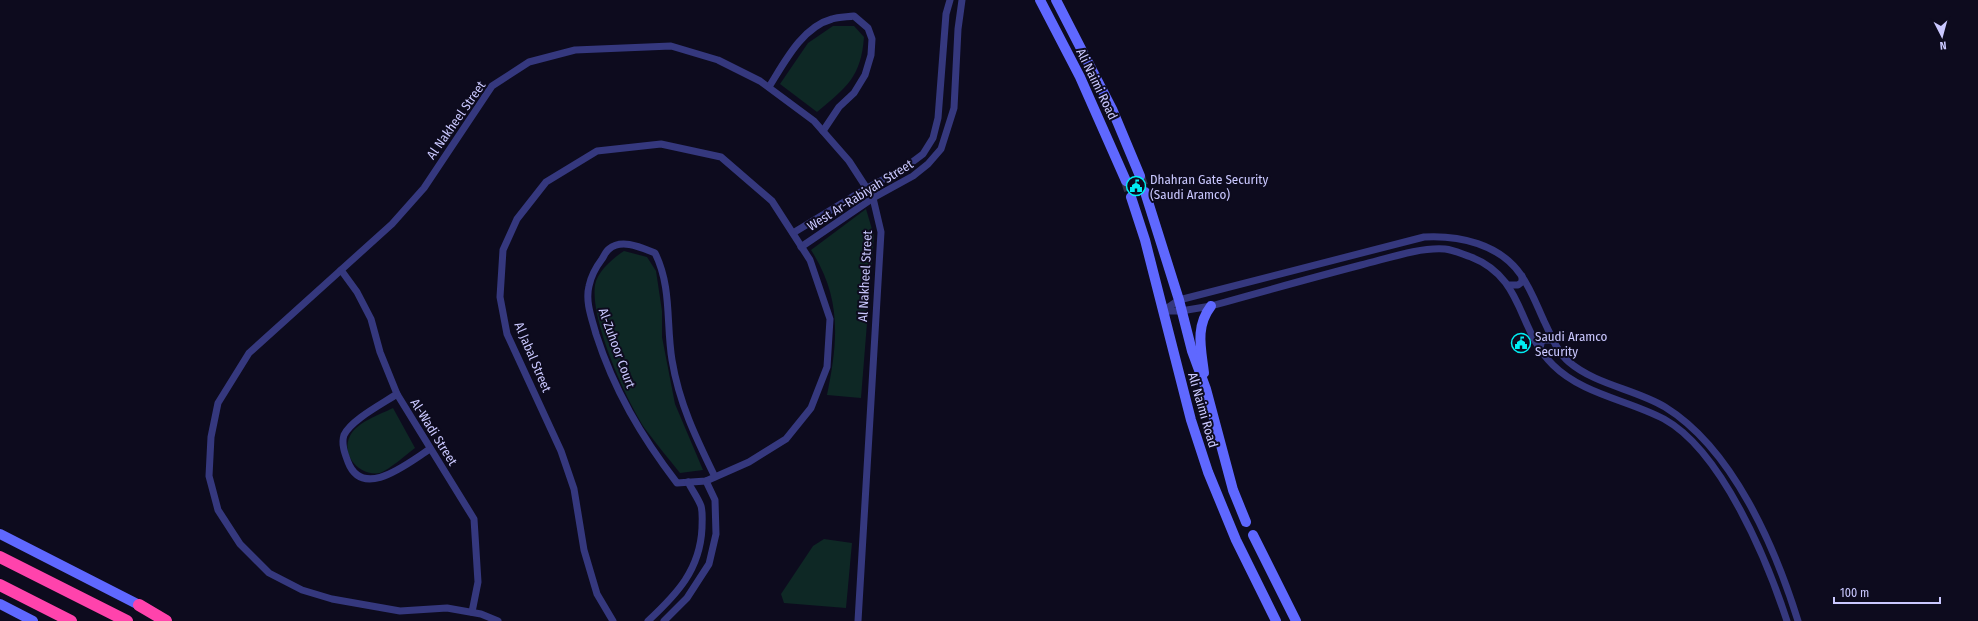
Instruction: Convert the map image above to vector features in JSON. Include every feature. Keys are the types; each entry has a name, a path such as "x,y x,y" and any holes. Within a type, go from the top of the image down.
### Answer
{"highway":[{"path":"0,557 127,621"},
{"path":"0,584 71,621"},
{"path":"138,605 166,621"}],"main road":[{"name":"Ali Naimi Road","path":"1040,0 1080,76 1126,181"},
{"name":"Ali Naimi Road","path":"1056,0 1110,103 1140,176"},
{"path":"1118,162 1121,165 1128,166 1132,162 1132,156"},
{"name":"Ali Naimi Road","path":"1145,192 1179,300 1192,351 1206,389 1233,490 1246,522"},
{"name":"Ali Naimi Road","path":"1131,197 1145,240 1191,420 1208,472 1236,540 1276,621"},
{"path":"1135,208 1136,202 1139,199 1144,199 1149,203"},
{"path":"1206,389 1200,336 1202,320 1211,306"},
{"path":"0,534 170,621"},
{"path":"1252,535 1296,621"},
{"path":"0,604 33,621"}],"street":[{"name":"West Ar-Rabiyah Street","path":"793,233 867,188 903,169 923,154 933,138 938,118 946,14 950,0"},
{"name":"West Ar-Rabiyah Street","path":"801,246 873,198 913,176 928,164 941,149 954,108 958,29 962,0"},
{"path":"769,87 792,52 811,30 831,19 854,16 868,28 872,39 872,50 865,75 854,93 839,107 823,131"},
{"name":"Al Nakheel Street","path":"498,621 481,614 447,608 400,611 332,599 302,590 270,573 240,544 218,510 209,476 211,437 218,403 249,353 392,224 424,188 492,86 529,62 575,50 671,46 718,60 769,87 814,121 849,161 873,198 881,232 858,621"},
{"name":"Al Jabal Street","path":"613,621 597,594 584,550 574,489 561,450 507,334 500,297 503,250 517,219 546,182 597,151 661,144 721,157 772,201 810,260 830,319 827,367 811,408 786,439 749,462 706,481"},
{"path":"1162,311 1179,300 1424,237 1454,237 1482,245 1504,259 1522,276 1553,340 1568,361 1594,378 1652,400 1665,407 1689,424 1714,450 1728,468 1757,520 1785,583 1798,621"},
{"name":"Al-Zuhoor Court","path":"706,481 677,483 637,427 618,389 600,346 589,311 589,287 596,267 609,249 623,244 641,247 655,253 661,265 668,302 672,359 681,402 698,442 715,476"},
{"path":"1162,311 1182,311 1211,306 1390,258 1431,249 1457,251 1481,261 1496,272 1509,286 1540,350 1556,369 1573,381 1665,420 1693,442 1719,474 1749,528 1787,621"},
{"name":"Al-Wadi Street","path":"341,270 357,292 371,319 380,352 397,394 474,520 478,582 472,612"},
{"path":"1509,286 1518,285 1522,282 1522,276"},
{"path":"1540,350 1543,340 1553,340"},
{"path":"397,394 354,423 344,435 343,444 353,471 366,479 384,477 430,449"},
{"path":"664,621 687,598 709,564 716,534 715,500 706,481"},
{"path":"648,621 671,600 685,582 694,563 701,542 701,506 688,482"}],"green space":[{"path":"833,26 854,26 864,37 860,62 851,80 837,95 817,112 780,84 808,43"},
{"path":"866,209 874,236 861,398 827,395 834,356 835,320 833,303 828,285 811,250"},
{"path":"624,251 647,257 656,271 662,311 662,337 675,404 703,470 680,473 650,436 638,417 611,359 598,318 595,300 595,285 596,280 602,270 615,257"},
{"path":"393,408 415,448 380,473 365,472 354,463 350,457 348,443 350,436 353,431 363,423"},
{"path":"824,539 852,543 846,608 784,603 781,594 813,546"}],"tunnel":[{"path":"1140,176 1145,192"},
{"path":"1126,181 1131,197"}],"place":[{"name":"Dhahran Gate Security (Saudi Aramco)","path":"1136,186"},
{"name":"Saudi Aramco Security","path":"1521,343"}]}
